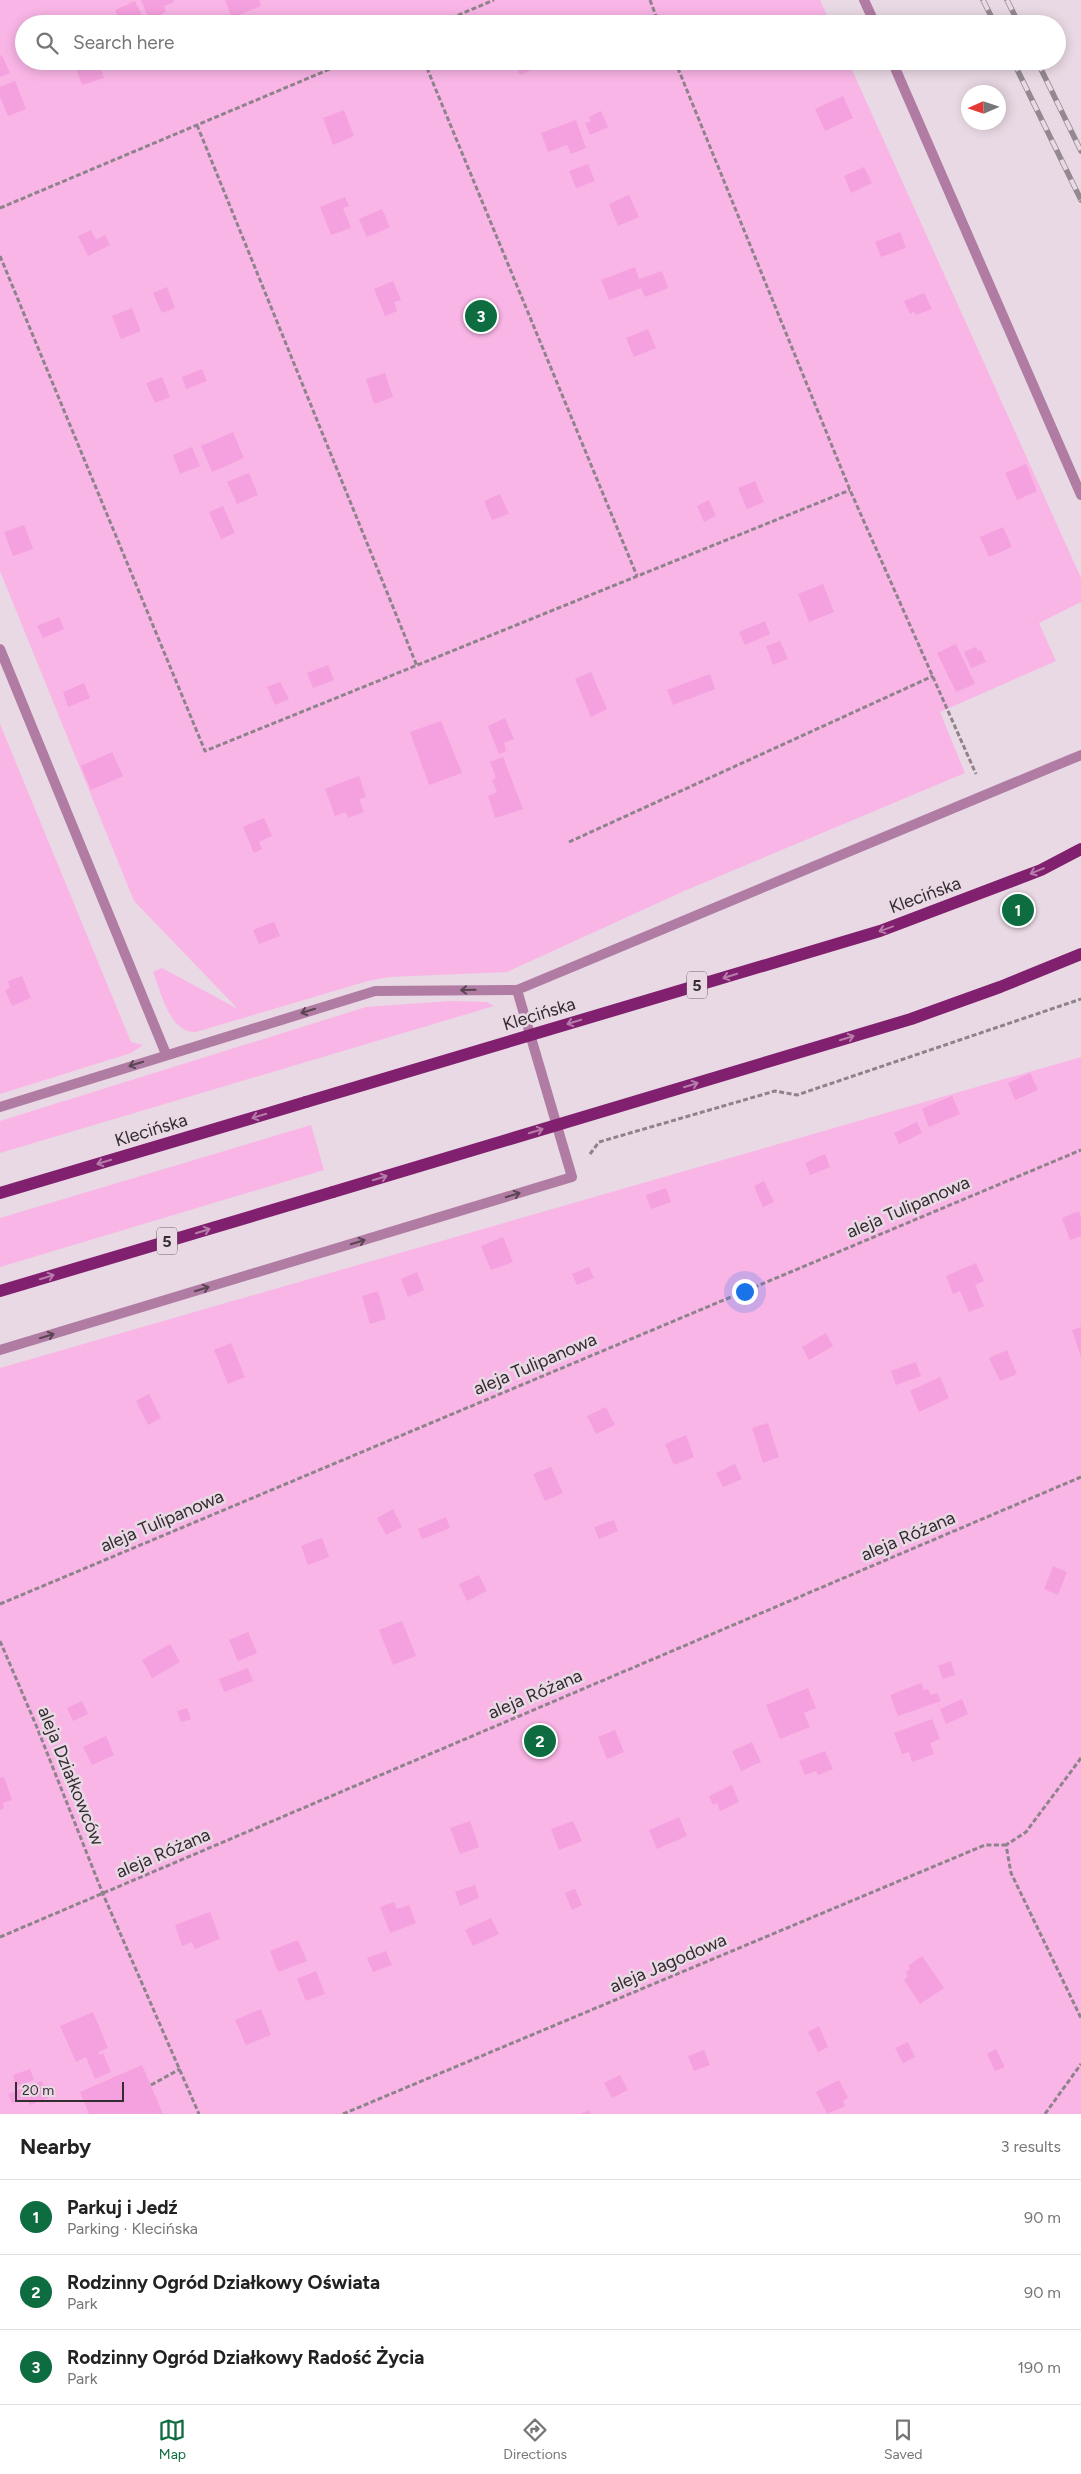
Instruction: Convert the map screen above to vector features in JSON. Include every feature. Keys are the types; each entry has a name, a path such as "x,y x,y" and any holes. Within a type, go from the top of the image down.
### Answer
{"main road":[{"name":"Klecińska","path":"0,1193 880,931 1041,870 1081,849"},
{"name":"5","path":"0,1291 911,1018 1000,988 1081,954"}],"street":[{"path":"864,0 871,15"},
{"path":"896,70 1081,495"},
{"path":"0,649 166,1054"},
{"path":"0,1107 166,1054 375,991 516,990 1081,755"},
{"path":"0,1350 572,1177 516,990"}],"path":[{"path":"459,15 494,0"},
{"path":"650,0 656,15"},
{"path":"0,208 327,70"},
{"path":"428,70 637,576"},
{"path":"679,70 850,490 986,795"},
{"path":"197,125 416,666"},
{"path":"0,256 205,751 850,490"},
{"path":"570,842 933,676"},
{"path":"572,1177 599,1142 775,1091 797,1095 1081,999"},
{"name":"aleja Tulipanowa","path":"0,1604 1081,1150"},
{"name":"aleja Różana","path":"0,1937 1081,1477"},
{"name":"aleja Działkowców","path":"0,1641 36,1725 103,1894 199,2114"},
{"path":"1081,1758 1026,1832 1006,1844 1011,1873 1081,2018"},
{"name":"aleja Jagodowa","path":"343,2114 984,1845 1006,1844"},
{"path":"1045,2114 1081,2064"},
{"path":"151,2085 180,2069"}],"shaded area":[{"path":"0,0 820,0 827,15 15,15 15,70 852,70 1081,578 1081,602 1039,623 1056,661 940,712 965,773 684,891 507,972 389,977 368,981 196,1032 187,1031 173,1019 163,1000 153,972 162,968 238,1009 134,901 0,571"},
{"path":"0,724 131,1042 143,1045 131,1053 0,1094"},
{"path":"450,1001 487,1002 494,1006 0,1153 0,1121 366,1007"},
{"path":"1081,1057 1081,2114 0,2114 0,1368"},
{"path":"311,1125 324,1170 0,1267 0,1218"}],"building":[{"path":"141,0 173,0 174,2 164,6 166,12 161,15 147,15"},
{"path":"225,0 259,0 261,6 239,15 231,15"},
{"path":"135,1 142,15 117,15 115,10"},
{"path":"2,55 10,73 0,77 0,56"},
{"path":"76,70 101,70 104,78 82,85"},
{"path":"518,70 531,70 520,75"},
{"path":"15,81 26,109 8,116 0,97 0,87"},
{"path":"843,96 853,118 825,131 815,109"},
{"path":"344,110 354,136 333,145 323,118"},
{"path":"601,111 608,127 590,135 585,123 591,121 589,117"},
{"path":"576,120 586,148 571,154 567,145 548,152 541,133"},
{"path":"588,164 595,181 576,188 569,171"},
{"path":"864,167 872,183 851,193 844,176"},
{"path":"629,195 639,217 618,226 609,204"},
{"path":"345,197 349,206 343,208 351,228 331,235 320,207"},
{"path":"382,209 390,227 367,237 359,219"},
{"path":"91,230 96,240 105,235 110,245 88,256 78,236"},
{"path":"900,232 906,248 881,257 875,242"},
{"path":"635,267 639,279 662,271 668,288 645,297 641,288 609,300 601,280"},
{"path":"393,281 401,300 394,302 397,311 385,316 374,289"},
{"path":"167,287 175,308 162,313 153,293"},
{"path":"924,293 932,309 916,315 914,311 910,314 904,301"},
{"path":"132,308 141,331 121,339 112,316"},
{"path":"648,329 656,348 634,357 626,338"},
{"path":"202,369 207,381 186,389 182,377"},
{"path":"385,373 393,397 374,404 366,379"},
{"path":"162,377 170,397 155,403 146,383"},
{"path":"233,432 244,458 212,472 201,446"},
{"path":"192,447 200,466 180,474 173,455"},
{"path":"1026,464 1037,491 1017,500 1005,473"},
{"path":"249,473 258,495 237,504 227,482"},
{"path":"755,481 764,502 747,509 738,488"},
{"path":"500,494 509,514 492,520 484,501"},
{"path":"709,500 716,516 704,522 697,506"},
{"path":"223,506 235,533 221,539 209,512"},
{"path":"24,525 33,549 13,556 4,532"},
{"path":"1003,527 1012,547 989,557 980,537"},
{"path":"823,584 834,612 809,622 798,594"},
{"path":"59,617 64,629 43,638 37,626"},
{"path":"765,621 770,634 745,645 739,632"},
{"path":"780,641 788,659 773,665 766,646"},
{"path":"956,644 975,684 956,692 937,653"},
{"path":"976,647 978,651 981,650 986,662 971,668 964,652"},
{"path":"328,665 334,680 313,688 307,673"},
{"path":"591,672 607,709 591,717 575,679"},
{"path":"710,674 715,689 673,705 667,690"},
{"path":"280,682 289,699 275,705 267,687"},
{"path":"84,683 90,698 68,707 63,692"},
{"path":"505,718 514,739 504,743 506,751 499,754 488,726"},
{"path":"441,721 462,773 429,785 410,732"},
{"path":"112,752 123,776 91,790 81,766"},
{"path":"503,757 523,809 495,818 488,796 497,792 492,780 496,778 490,762"},
{"path":"359,776 366,797 359,799 364,812 348,818 346,812 335,816 325,789"},
{"path":"264,818 272,836 259,842 262,849 254,853 243,827"},
{"path":"274,922 280,936 259,944 253,930"},
{"path":"22,976 31,998 12,1006 5,990 10,988 8,981"},
{"path":"1030,1073 1038,1090 1015,1100 1008,1083"},
{"path":"952,1096 960,1114 929,1127 922,1109"},
{"path":"917,1122 922,1133 899,1144 894,1133"},
{"path":"825,1154 830,1167 810,1175 805,1163"},
{"path":"764,1181 774,1202 763,1207 754,1186"},
{"path":"666,1188 671,1202 651,1209 646,1195"},
{"path":"1079,1211 1081,1236 1070,1240 1062,1218"},
{"path":"503,1237 513,1262 491,1270 481,1246"},
{"path":"976,1263 984,1281 975,1285 984,1306 969,1312 960,1291 953,1294 946,1276"},
{"path":"589,1267 594,1278 577,1285 572,1274"},
{"path":"417,1272 424,1290 408,1297 401,1279"},
{"path":"378,1291 386,1319 370,1324 362,1296"},
{"path":"1081,1327 1081,1357 1072,1330"},
{"path":"826,1333 833,1346 809,1360 802,1347"},
{"path":"231,1343 245,1377 228,1384 214,1350"},
{"path":"1007,1350 1017,1374 1000,1381 989,1358"},
{"path":"916,1362 921,1376 896,1385 891,1371"},
{"path":"940,1377 949,1398 919,1412 910,1391"},
{"path":"149,1394 161,1418 148,1425 136,1401"},
{"path":"606,1407 615,1425 596,1434 587,1416"},
{"path":"768,1423 779,1457 763,1463 752,1428"},
{"path":"686,1435 694,1457 674,1465 665,1444"},
{"path":"735,1464 742,1479 723,1487 716,1473"},
{"path":"551,1467 563,1493 545,1501 533,1474"},
{"path":"393,1509 402,1527 386,1535 377,1518"},
{"path":"446,1517 450,1528 422,1539 418,1529"},
{"path":"614,1520 618,1531 599,1539 594,1527"},
{"path":"322,1538 329,1557 308,1565 301,1546"},
{"path":"1053,1566 1067,1572 1058,1595 1044,1589"},
{"path":"479,1575 487,1591 467,1601 459,1584"},
{"path":"402,1621 416,1656 393,1665 379,1630"},
{"path":"248,1632 257,1653 238,1661 229,1640"},
{"path":"170,1644 180,1662 152,1678 142,1660"},
{"path":"951,1661 955,1675 943,1679 938,1666"},
{"path":"248,1668 253,1681 224,1692 219,1679"},
{"path":"921,1683 924,1690 928,1689 931,1695 937,1693 941,1701 898,1716 890,1695"},
{"path":"808,1688 816,1708 804,1713 810,1727 780,1739 766,1705"},
{"path":"962,1699 968,1714 946,1724 940,1709"},
{"path":"82,1701 88,1714 73,1721 67,1708"},
{"path":"187,1708 191,1719 181,1722 177,1711"},
{"path":"932,1719 940,1739 930,1743 934,1754 912,1762 909,1752 902,1754 894,1733"},
{"path":"615,1730 624,1752 607,1759 598,1737"},
{"path":"106,1736 114,1755 92,1765 83,1747"},
{"path":"752,1742 761,1762 741,1771 732,1751"},
{"path":"825,1751 833,1769 818,1775 816,1771 805,1775 799,1761"},
{"path":"4,1777 12,1800 3,1803 4,1808 0,1810 0,1778"},
{"path":"732,1785 739,1802 720,1811 717,1803 713,1805 709,1796"},
{"path":"679,1817 687,1836 657,1849 649,1830"},
{"path":"470,1821 479,1847 460,1854 450,1828"},
{"path":"573,1821 582,1841 559,1850 551,1829"},
{"path":"475,1885 479,1898 460,1906 455,1892"},
{"path":"575,1889 582,1905 572,1910 565,1893"},
{"path":"394,1902 397,1909 409,1905 416,1923 390,1933 380,1907"},
{"path":"210,1912 220,1939 195,1949 192,1942 182,1946 175,1925"},
{"path":"491,1918 499,1934 473,1946 465,1930"},
{"path":"298,1940 307,1961 278,1972 270,1951"},
{"path":"386,1951 392,1965 373,1972 367,1958"},
{"path":"922,1956 944,1988 920,2004 904,1980 908,1976 906,1972 910,1969 908,1966"},
{"path":"316,1971 325,1994 306,2001 297,1979"},
{"path":"261,2009 271,2035 246,2045 235,2020"},
{"path":"93,2012 108,2048 98,2052 100,2055 103,2053 111,2072 95,2079 86,2057 76,2062 60,2026"},
{"path":"819,2026 828,2047 818,2052 808,2032"},
{"path":"908,2042 915,2057 903,2063 895,2048"},
{"path":"996,2049 1005,2067 995,2071 987,2054"},
{"path":"704,2050 710,2065 694,2071 688,2056"},
{"path":"142,2065 163,2114 89,2114 80,2092"},
{"path":"30,2069 34,2080 16,2086 13,2075"},
{"path":"620,2075 628,2090 612,2098 604,2083"},
{"path":"839,2080 848,2098 843,2101 845,2106 827,2114 816,2092"},
{"path":"42,2081 48,2098 30,2105 28,2100 12,2103 8,2094"},
{"path":"589,2110 591,2114 580,2114"}],"railway":[{"path":"983,0 990,15"},
{"path":"1007,0 1014,15"},
{"path":"1017,70 1081,200"},
{"path":"1041,70 1081,151"}],"place":[{"name":"Rodzinny Ogród Działkowy Radość Życia","path":"481,316"},
{"name":"Parkuj i Jedź","path":"1018,910"},
{"name":"Rodzinny Ogród Działkowy Oświata","path":"540,1741"}]}
